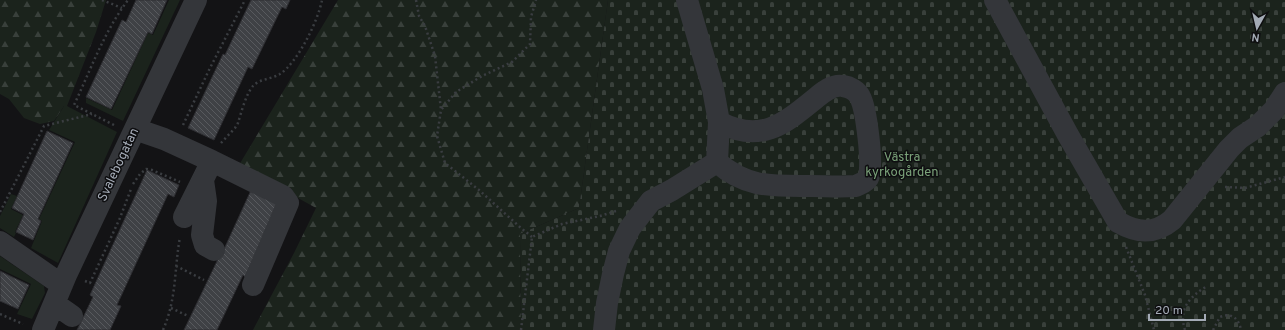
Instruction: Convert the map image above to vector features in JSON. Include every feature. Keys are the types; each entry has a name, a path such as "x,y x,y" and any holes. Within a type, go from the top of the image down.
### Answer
{"street":[{"name":"Svalebogatan","path":"36,328 63,302 134,132 196,0"},
{"path":"687,0 713,89 719,122 717,162"},
{"path":"995,0 1068,135 1118,222 1137,231 1156,230 1172,220 1229,149 1240,138 1258,126 1274,110 1285,93"},
{"path":"717,162 743,179 759,184 776,186 856,186 868,178 871,164 863,102 857,93 849,87 839,85 823,92 789,118 773,127 761,131 747,132 719,122"},
{"path":"134,132 174,144 206,172 283,196 288,204 253,285"},
{"path":"604,330 607,303 613,274 619,251 630,228 651,201 672,190 717,162"},
{"path":"184,217 206,172"},
{"path":"206,172 206,201 202,235 205,245 214,250"},
{"path":"0,242 63,302"}],"path":[{"path":"102,0 122,8"},
{"path":"128,0 106,34 74,105 134,132"},
{"path":"174,144 209,70 245,0"},
{"path":"90,283 120,218 133,185 144,171 146,169 206,172 222,140 235,128 238,123 252,87 260,82 275,77 286,70 302,48 315,23 322,0"},
{"path":"416,0 419,16 425,26 435,56 441,110 438,136 444,163 479,190 532,237"},
{"path":"441,110 456,92 482,76 512,62 530,44 530,17 536,0"},
{"path":"106,34 111,37"},
{"path":"226,38 231,41"},
{"path":"0,212 44,126 92,114"},
{"path":"1205,179 1226,188 1245,188 1285,177"},
{"path":"532,237 562,224 600,216 619,210"},
{"path":"163,330 171,308 175,288 176,266 184,217"},
{"path":"1118,222 1132,265 1145,295 1154,330"},
{"path":"521,330 532,237"},
{"path":"176,266 204,280"},
{"path":"1185,330 1183,319 1184,309 1192,296 1208,286"},
{"path":"171,308 188,316"},
{"path":"0,314 36,328"},
{"path":"1213,330 1220,317 1228,315 1234,316 1240,324 1241,330"}],"green space":[{"path":"0,0 106,0 96,32 67,106 64,106 54,121 40,124 24,118 9,99 0,94"},
{"path":"169,0 180,0 123,121 86,103 86,98 112,110 148,33 153,35"},
{"path":"338,0 608,0 579,208 520,234 521,330 253,330 316,208 239,165"},
{"name":"Västra kyrkogården","path":"608,0 1285,0 1285,330 521,330 520,234 579,208"},
{"path":"64,106 67,106 117,132 58,263 31,248 42,221 39,219 75,142 49,130"},
{"path":"11,194 17,196 11,209 23,215 14,237 0,228 0,216"},
{"path":"0,256 44,286 45,293 32,319 17,314 31,284 0,269"}],"building":[{"path":"136,0 167,0 152,34 148,32 111,109 86,97 122,20 126,22"},
{"path":"251,0 290,0 286,9 282,7 252,69 248,67 214,140 188,128 223,54 225,55"},
{"path":"47,131 73,143 38,219 41,221 33,240 16,232 24,214 12,208"},
{"path":"147,170 179,185 174,197 168,194 117,305 121,306 110,330 77,330 93,297 90,295"},
{"path":"252,188 280,202 245,277 243,275 217,330 184,330 219,257 220,258"},
{"path":"0,271 29,285 18,309 0,301"}]}
